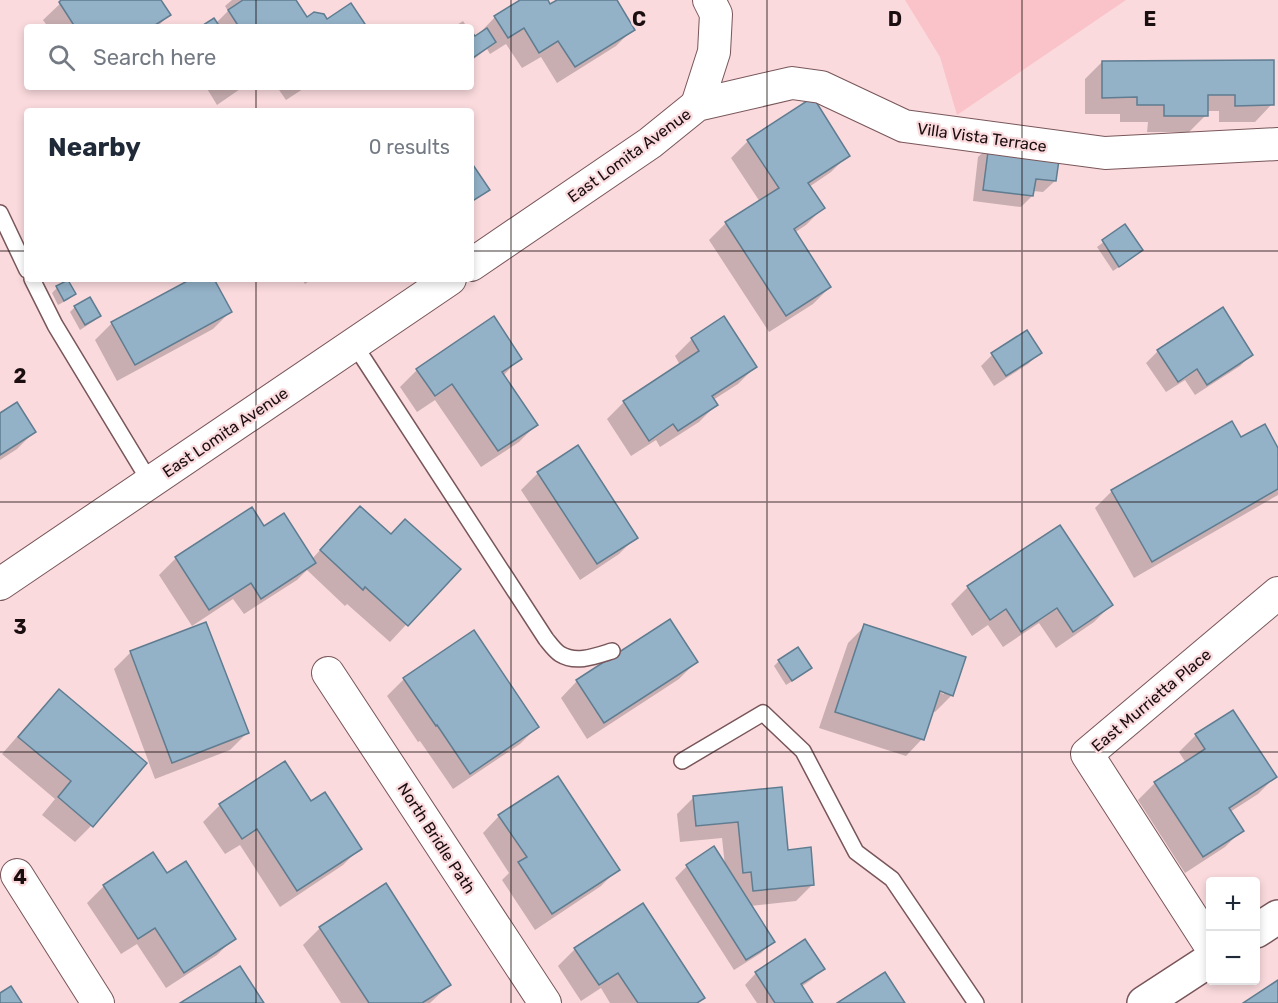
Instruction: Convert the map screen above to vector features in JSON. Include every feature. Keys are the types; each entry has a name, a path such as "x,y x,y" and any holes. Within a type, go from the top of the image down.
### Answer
{"street":[{"path":"697,105 714,52 716,14 708,0"},
{"name":"Villa Vista Terrace","path":"697,105 792,83 821,87 904,126 1105,153 1278,144"},
{"name":"East Lomita Avenue","path":"474,263 650,143 697,105"},
{"name":"East Lomita Avenue","path":"0,584 446,282"},
{"name":"East Murrietta Place","path":"1206,939 1087,754 1278,593"},
{"name":"North Bridle Path","path":"328,673 545,1003"},
{"path":"17,875 98,1003"},
{"path":"1260,928 1278,916"},
{"path":"1144,1003 1206,963"}],"lane":[{"path":"0,213 24,264"},
{"path":"34,282 55,325 150,482"},
{"path":"354,344 546,639 559,654 572,658 585,659 612,651"},
{"path":"682,761 763,713 803,751 856,852 892,879 976,1003"}],"shaded area":[{"path":"905,0 1126,0 957,115 940,57"}],"building":[{"path":"61,0 161,0 171,15 157,24 73,24 59,2"},
{"path":"243,0 296,0 307,17 314,12 324,14 327,19 351,3 365,24 237,24 228,10"},
{"path":"520,0 548,0 550,4 557,0 617,0 635,30 575,67 558,41 539,53 524,28 508,38 494,16"},
{"path":"214,18 218,24 205,24"},
{"path":"487,28 496,42 474,57 475,36"},
{"path":"1274,60 1274,105 1235,106 1235,95 1208,95 1208,116 1164,116 1164,105 1137,105 1137,97 1102,98 1102,61"},
{"path":"813,97 850,156 808,183 825,208 794,229 831,287 786,316 725,222 779,188 747,140"},
{"path":"989,144 1060,153 1056,181 1036,179 1033,196 983,190"},
{"path":"474,166 490,190 474,200"},
{"path":"1125,224 1143,250 1119,267 1102,240"},
{"path":"69,282 76,294 64,301 56,286"},
{"path":"185,282 216,282 232,312 135,365 111,322"},
{"path":"90,297 101,316 85,325 74,306"},
{"path":"1223,307 1253,355 1207,385 1197,369 1178,382 1157,350"},
{"path":"494,316 522,359 502,372 538,425 498,451 452,384 435,396 416,369"},
{"path":"724,316 757,367 712,396 718,405 678,431 673,424 649,441 623,401 699,351 691,338"},
{"path":"1027,330 1042,353 1006,376 991,353"},
{"path":"17,402 36,432 0,455 0,413"},
{"path":"1232,421 1241,437 1265,424 1278,448 1278,489 1152,562 1111,490"},
{"path":"578,445 638,538 597,564 537,472"},
{"path":"360,506 391,534 405,519 461,569 408,626 365,587 363,590 320,550"},
{"path":"252,507 264,526 284,513 316,563 261,599 251,583 209,610 175,557"},
{"path":"1060,525 1113,605 1073,632 1057,608 1021,632 1006,609 990,620 967,586"},
{"path":"670,619 698,662 604,723 576,680"},
{"path":"206,622 249,733 172,763 130,651"},
{"path":"864,624 966,657 953,696 940,691 924,740 835,712"},
{"path":"474,630 539,727 470,774 403,678"},
{"path":"798,647 812,668 792,681 778,660"},
{"path":"59,689 147,763 93,827 58,797 71,781 18,737"},
{"path":"1233,710 1277,777 1229,808 1244,831 1203,857 1154,782 1205,749 1195,734"},
{"path":"285,761 311,801 325,792 362,849 297,891 257,829 242,839 219,804"},
{"path":"558,776 620,870 552,914 518,862 527,857 498,815"},
{"path":"782,787 788,850 811,847 814,885 753,891 751,872 743,873 738,822 696,826 693,796"},
{"path":"714,846 775,942 746,960 686,865"},
{"path":"153,852 167,873 186,861 236,939 184,973 155,928 138,939 103,885"},
{"path":"386,883 451,985 422,1003 369,1003 319,927"},
{"path":"643,903 705,998 697,1003 638,1003 618,973 599,985 574,948"},
{"path":"805,939 825,969 801,984 813,1003 775,1003 755,972"},
{"path":"240,966 264,1003 180,1003"},
{"path":"885,972 905,1003 837,1003"},
{"path":"1278,980 1278,1003 1243,1003"},
{"path":"11,986 22,1003 0,1003 0,993"}]}
